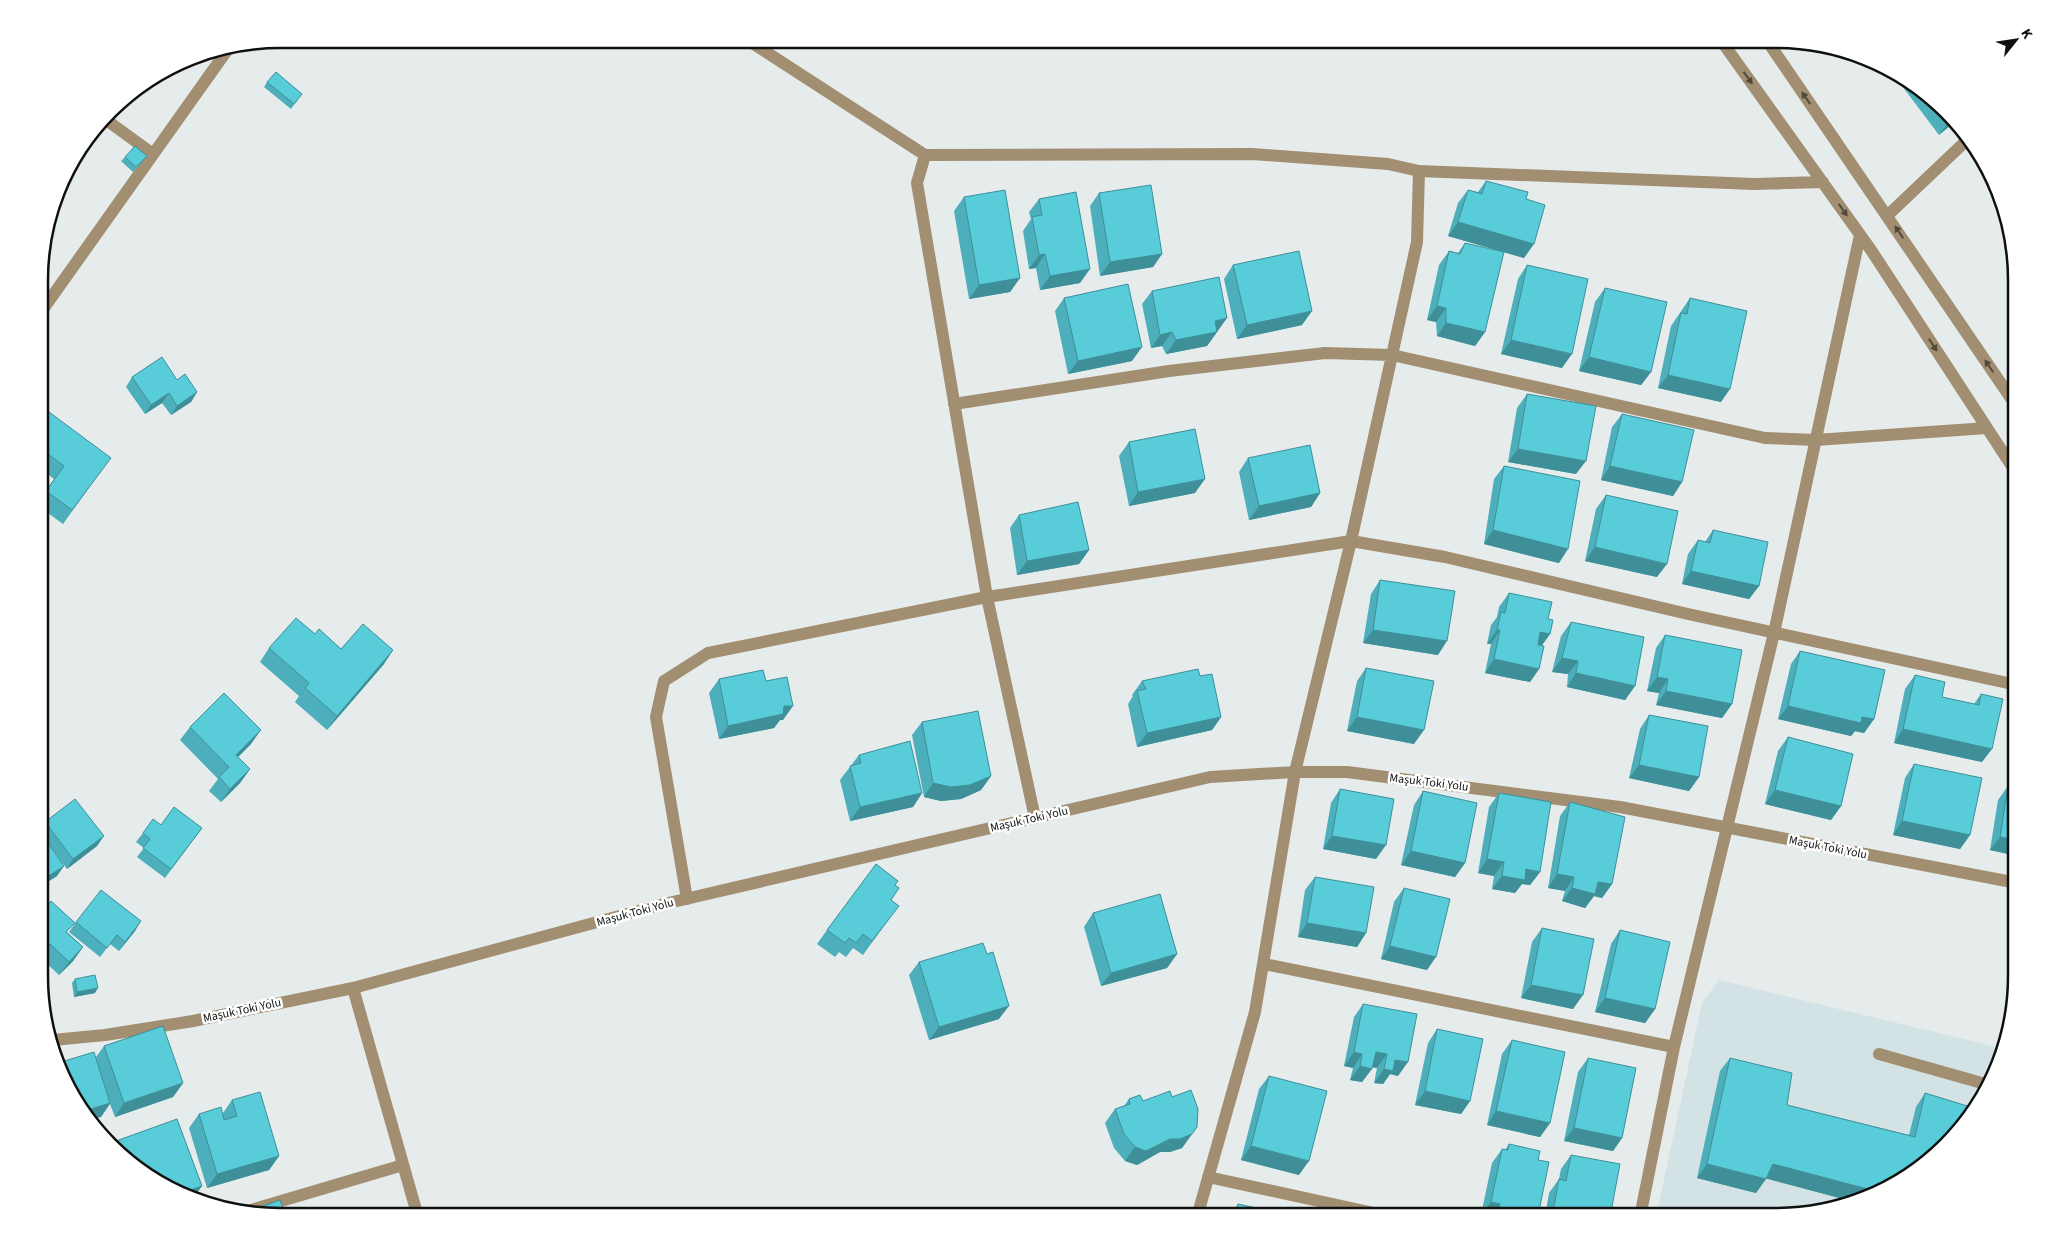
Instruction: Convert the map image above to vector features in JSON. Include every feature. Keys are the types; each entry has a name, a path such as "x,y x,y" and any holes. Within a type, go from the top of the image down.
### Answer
{"street":[{"path":"760,48 925,155 1252,154 1388,164 1419,171 1754,184 1823,182"},
{"path":"1726,48 1860,235 2008,460"},
{"path":"1772,48 1888,215 2008,394"},
{"path":"48,302 224,54"},
{"path":"110,122 153,154"},
{"path":"1888,215 1964,143"},
{"path":"925,155 917,183 987,597 1035,818"},
{"path":"1199,1208 1255,1012 1295,772 1350,541 1417,242 1419,171"},
{"path":"1642,1208 1674,1047 1774,633 1860,235"},
{"path":"954,404 1169,371 1326,353 1392,355 1765,438 1816,440 1987,428"},
{"path":"686,898 656,717 664,681 708,653 987,597 1350,541 1445,557 1774,633 2008,683"},
{"name":"Maşuk Toki Yolu","path":"56,1040 193,1021 353,988 686,898 1210,777 1295,772 1347,772 1620,807 2008,881"},
{"path":"1264,964 1674,1047"},
{"path":"353,988 415,1208"},
{"path":"1879,1054 1982,1083"},
{"path":"259,1208 403,1165"},
{"path":"1208,1177 1351,1208"}],"shaded area":[{"path":"1719,980 1997,1047 1985,1079 1961,1118 1918,1161 1879,1185 1836,1201 1807,1207 1658,1208 1702,1003"}],"building":[{"path":"276,72 302,94 294,104 267,82"},
{"path":"135,146 147,156 136,167 125,157"},
{"path":"1486,181 1528,192 1526,199 1545,205 1534,244 1458,222 1468,190 1482,194"},
{"path":"1151,185 1162,254 1110,262 1099,193"},
{"path":"1005,190 1020,278 979,285 964,197"},
{"path":"1076,192 1090,269 1050,276 1045,254 1039,255 1032,217 1042,215 1039,199"},
{"path":"1465,243 1504,252 1485,332 1446,323 1446,308 1437,306 1449,251 1460,254"},
{"path":"1299,251 1312,311 1247,325 1233,265"},
{"path":"1527,265 1588,279 1572,354 1511,340"},
{"path":"1219,277 1227,318 1215,321 1217,332 1176,340 1172,332 1160,335 1152,291"},
{"path":"1128,284 1142,347 1078,361 1064,298"},
{"path":"1605,288 1667,302 1651,372 1589,357"},
{"path":"1690,298 1747,311 1730,389 1668,375 1681,313 1687,314"},
{"path":"162,357 177,380 185,374 197,392 177,406 169,393 151,405 132,377"},
{"path":"1527,394 1596,406 1586,461 1518,449"},
{"path":"48,411 111,458 72,510 48,492 48,488 64,466 48,454"},
{"path":"1622,414 1694,430 1682,482 1610,466"},
{"path":"1195,429 1205,479 1138,492 1129,442"},
{"path":"1310,445 1320,493 1259,506 1248,458"},
{"path":"1504,466 1580,481 1568,549 1493,530"},
{"path":"1606,495 1678,511 1667,564 1595,547"},
{"path":"1078,502 1089,550 1027,561 1019,515"},
{"path":"1713,530 1768,542 1759,586 1691,571 1698,540 1710,543"},
{"path":"1380,580 1455,591 1447,641 1373,630"},
{"path":"1509,593 1552,602 1548,619 1553,620 1550,634 1540,632 1538,645 1544,646 1539,669 1494,659 1500,630 1497,630 1501,612 1505,613"},
{"path":"296,618 315,634 319,629 341,649 363,624 393,650 337,716 305,688 309,683 269,648"},
{"path":"1571,622 1644,637 1635,686 1576,673 1578,661 1562,658"},
{"path":"1665,635 1742,650 1732,704 1666,691 1668,679 1657,677"},
{"path":"1800,651 1885,670 1874,719 1862,717 1861,723 1788,706"},
{"path":"1366,668 1434,681 1424,730 1357,717"},
{"path":"1198,669 1200,676 1212,674 1221,717 1147,733 1137,691 1146,689 1142,681"},
{"path":"763,670 766,681 787,677 793,706 784,706 783,714 728,726 719,679"},
{"path":"1915,675 1945,682 1942,697 1979,705 1981,694 2003,699 1992,749 1903,729"},
{"path":"224,693 261,730 236,755 250,769 230,789 219,777 229,767 190,727"},
{"path":"978,711 991,776 970,785 951,787 933,783 922,722"},
{"path":"1649,715 1708,726 1699,777 1639,765"},
{"path":"1788,737 1853,754 1841,806 1775,790"},
{"path":"910,741 922,793 860,807 850,766 861,763 859,755"},
{"path":"1914,764 1982,778 1970,835 1902,821"},
{"path":"2008,786 2008,838 2000,837"},
{"path":"1340,789 1394,799 1386,845 1332,836"},
{"path":"1423,791 1477,803 1465,863 1411,851"},
{"path":"1499,793 1551,802 1540,872 1526,869 1525,880 1502,876 1504,862 1487,859"},
{"path":"75,799 104,836 73,859 48,826 48,820"},
{"path":"1570,802 1625,817 1612,884 1598,882 1595,894 1572,888 1574,877 1557,874"},
{"path":"174,807 202,828 171,869 143,848 150,839 143,833 153,819 161,825"},
{"path":"48,843 64,866 48,876"},
{"path":"876,864 898,881 895,885 899,888 891,900 899,906 872,941 863,934 856,943 849,938 845,943 827,930"},
{"path":"1315,877 1374,887 1366,933 1307,923"},
{"path":"1404,888 1450,899 1436,957 1390,946"},
{"path":"101,890 141,921 125,942 117,935 107,948 76,922"},
{"path":"1160,894 1177,954 1111,973 1093,913"},
{"path":"51,901 75,923 66,932 83,947 69,962 50,944 48,946 48,904"},
{"path":"1542,928 1594,939 1583,995 1531,985"},
{"path":"1620,930 1670,942 1655,1009 1605,998"},
{"path":"983,943 987,954 993,952 1009,1006 939,1027 919,962"},
{"path":"95,975 98,988 77,992 75,979"},
{"path":"1363,1004 1417,1014 1408,1062 1395,1060 1393,1071 1384,1069 1387,1054 1376,1052 1372,1069 1360,1066 1362,1054 1354,1052"},
{"path":"163,1026 183,1083 124,1103 104,1046"},
{"path":"1437,1029 1483,1039 1470,1101 1425,1091"},
{"path":"1512,1040 1565,1052 1550,1123 1496,1111"},
{"path":"94,1052 110,1103 90,1109 71,1079 64,1061"},
{"path":"1588,1058 1636,1068 1622,1138 1574,1128"},
{"path":"1730,1058 1792,1073 1787,1105 1915,1137 1925,1093 1968,1106 1951,1129 1918,1161 1869,1189 1773,1164 1766,1179 1707,1164"},
{"path":"1269,1076 1327,1091 1309,1161 1251,1146"},
{"path":"1191,1090 1198,1109 1197,1127 1192,1134 1180,1139 1170,1139 1146,1151 1135,1147 1124,1134 1115,1109 1130,1104 1129,1099 1140,1095 1143,1101 1170,1091 1172,1097"},
{"path":"260,1092 279,1156 217,1174 199,1114 221,1107 224,1120 237,1116 232,1100"},
{"path":"177,1119 202,1186 190,1190 177,1185 138,1161 117,1141"},
{"path":"1509,1144 1540,1151 1538,1160 1549,1162 1540,1208 1499,1208 1500,1204 1491,1202 1502,1149 1508,1150"},
{"path":"1571,1155 1620,1164 1612,1208 1554,1208 1559,1179 1566,1181"},
{"path":"280,1200 283,1208 265,1208 259,1208"},
{"path":"1238,1204 1256,1208 1237,1208"}]}
